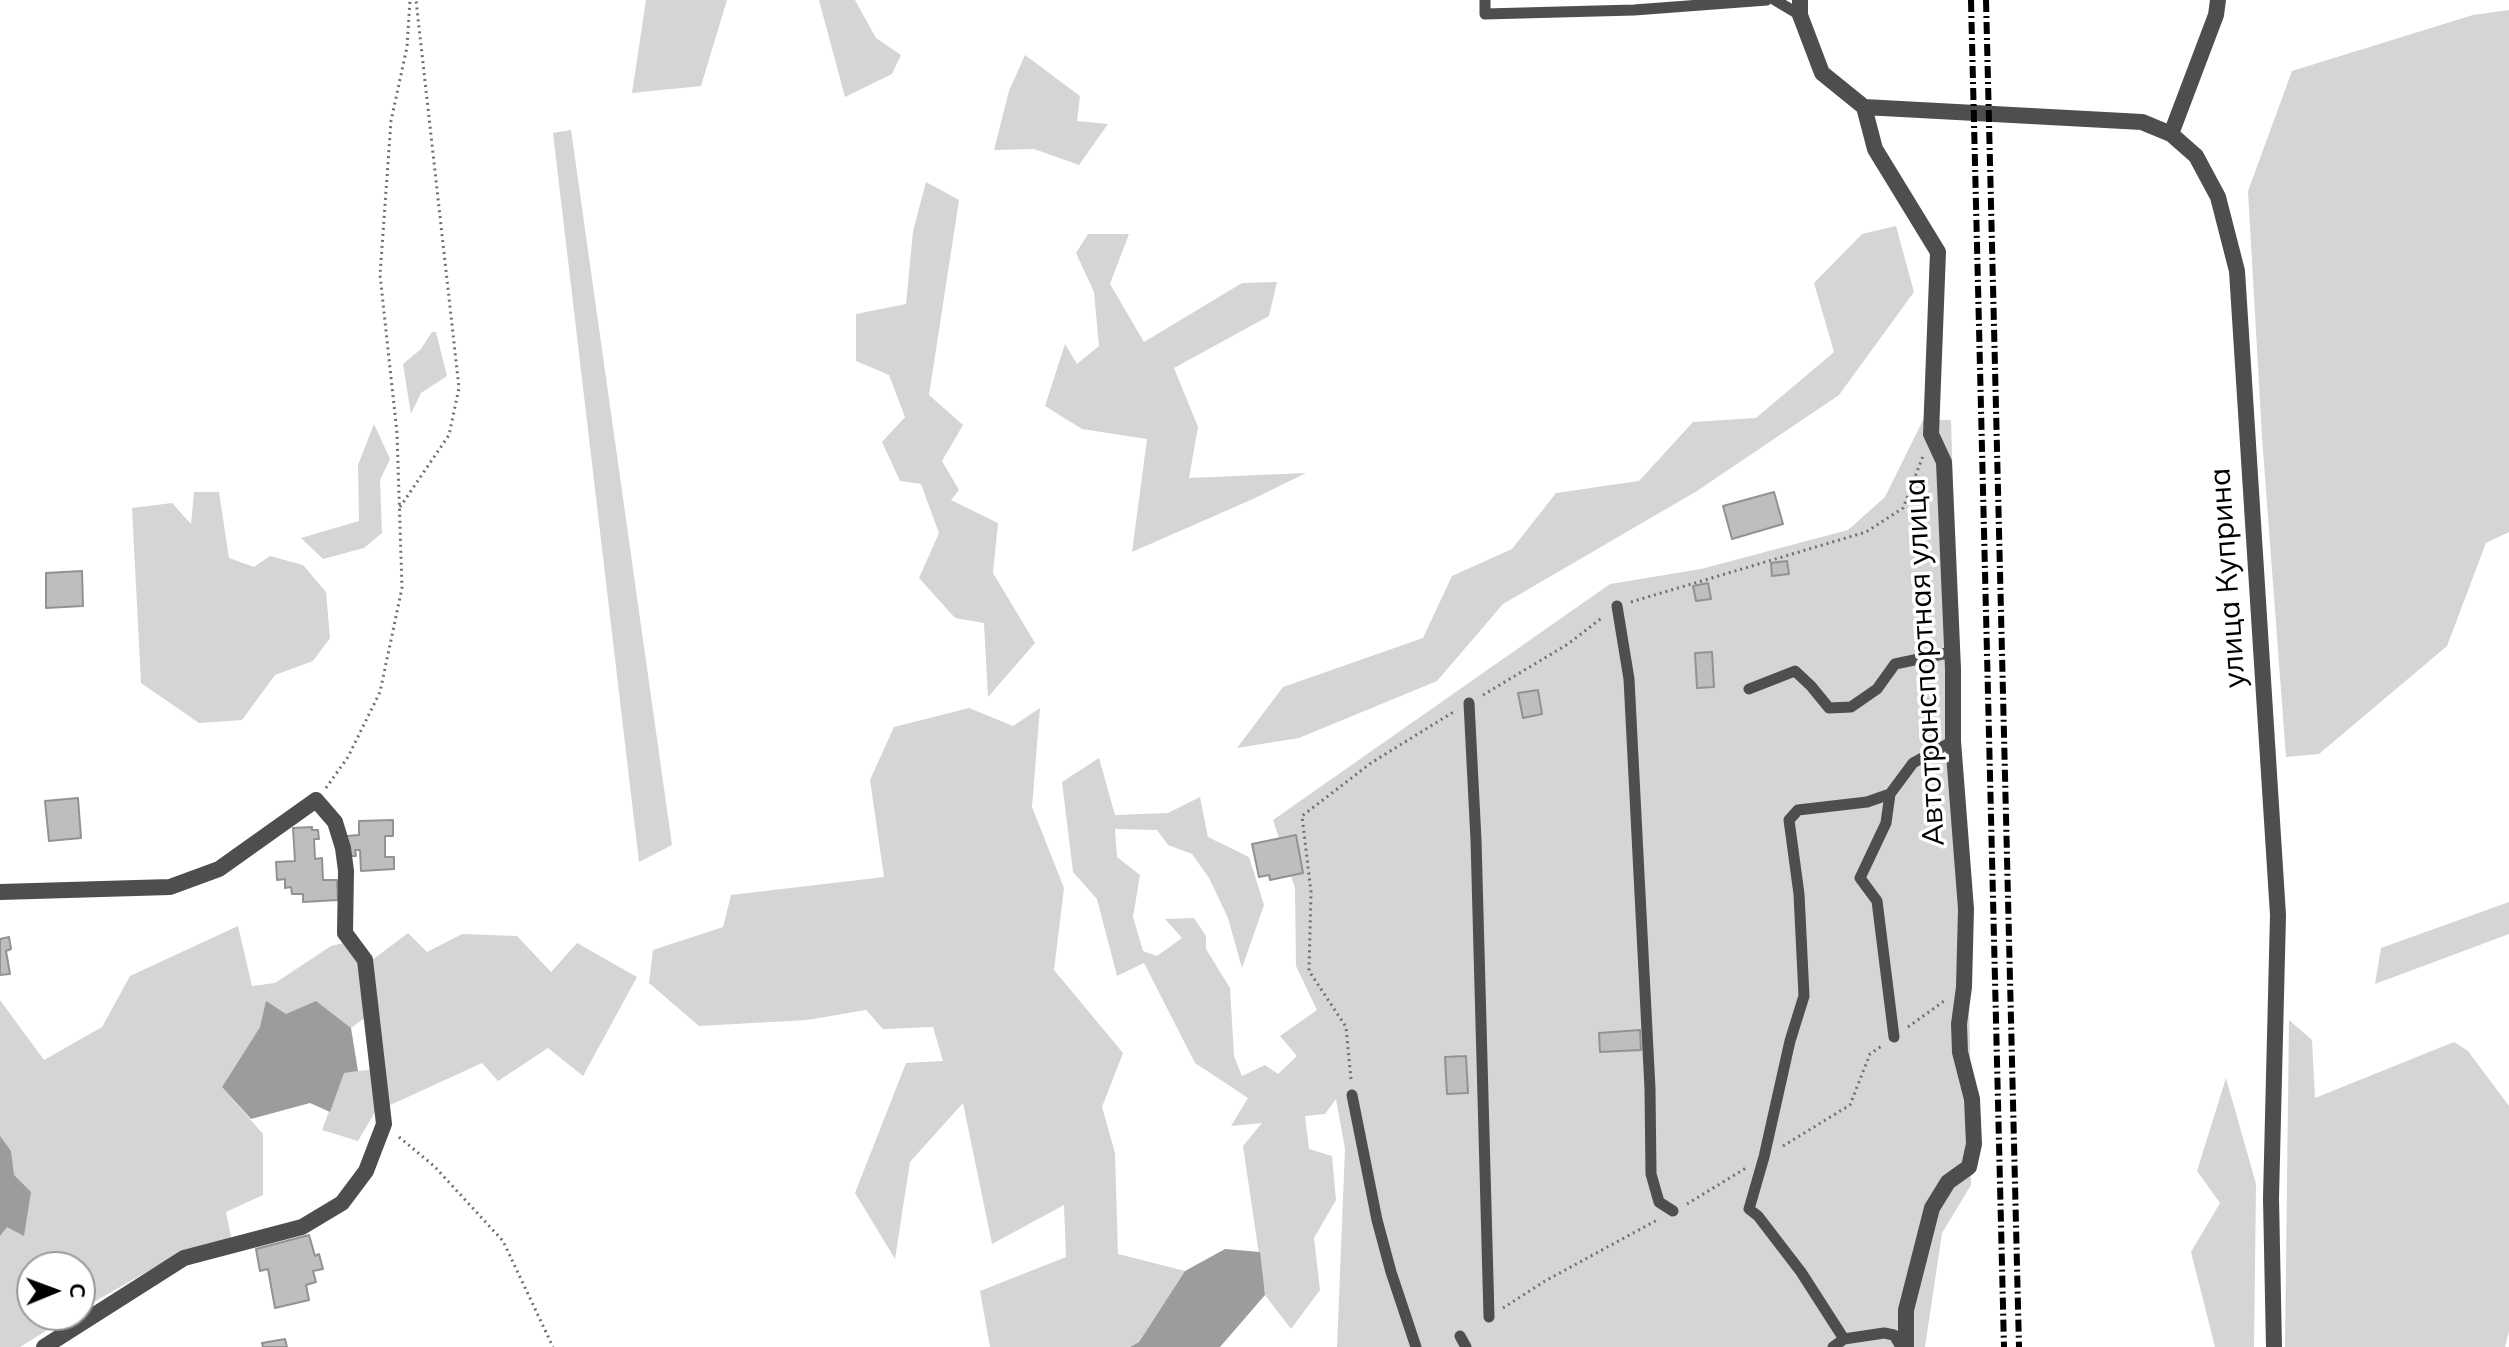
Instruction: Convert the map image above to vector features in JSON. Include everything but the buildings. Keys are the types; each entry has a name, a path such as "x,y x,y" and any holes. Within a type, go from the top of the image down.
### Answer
{"street":[{"path":"2171,134 2216,15 2218,0"},
{"path":"1800,8 1822,73 1864,107"},
{"name":"улица Куприна","path":"1864,107 2142,122 2171,134 2196,156 2218,197 2237,271 2278,915 2271,1198 2274,1347"},
{"name":"Автотранспортная улица","path":"1864,107 1875,149 1938,252 1931,434 1944,462 1953,741 1966,909 1960,1052 1972,1099 1974,1144 1969,1167 1948,1182 1932,1208 1906,1310 1904,1347"},
{"path":"0,892 170,887 219,869 316,800 335,822 343,848 346,871 345,933 365,960 384,1124 366,1171 342,1203 302,1227 184,1258 44,1347"}],"lane":[{"path":"1485,0 1485,14 1634,10 1767,0"},
{"path":"1775,0 1800,8"},
{"path":"1617,606 1629,679 1650,1089 1651,1174 1659,1202 1673,1211"},
{"path":"1749,689 1795,671 1829,708 1851,707 1877,689 1895,664 1952,652"},
{"path":"1469,703 1476,840 1489,1317"},
{"path":"1894,1037 1877,901 1860,878 1886,823 1890,794 1913,763 1953,741"},
{"path":"1844,1339 1801,1272 1758,1216 1749,1209 1804,996 1799,894 1789,820 1798,810 1867,802 1890,794"},
{"path":"1352,1095 1377,1220 1416,1347"},
{"path":"1833,1347 1844,1339 1884,1333 1894,1335 1904,1347"}],"path":[{"path":"400,507 449,435 459,388 413,0"},
{"path":"316,800 348,757 380,692 402,588 397,433 380,275 391,121 407,47 413,0"},
{"path":"1352,1095 1346,1027 1309,971 1311,892 1302,816 1371,763 1568,644 1617,606 1866,532 1903,508 1931,434"},
{"path":"1489,1317 1545,1281 1673,1211 1850,1105 1870,1054 1964,987"},
{"path":"384,1124 434,1166 503,1241 553,1347"}],"shaded area":[{"path":"646,0 727,0 701,86 632,93"},
{"path":"819,0 855,0 876,38 901,55 892,74 845,97"},
{"path":"2509,10 2509,532 2486,543 2447,646 2319,754 2286,757 2262,437 2248,191 2292,71 2473,15"},
{"path":"1025,55 1080,96 1077,121 1108,124 1079,165 1034,149 994,150 1009,91"},
{"path":"571,130 672,845 639,862 553,133"},
{"path":"926,182 959,200 929,395 963,425 942,461 959,490 951,500 998,523 993,573 1035,643 988,697 984,623 955,618 919,578 939,533 921,484 900,481 882,442 905,417 889,375 856,361 856,314 906,304 913,231"},
{"path":"1896,226 1914,292 1839,395 1697,491 1503,604 1437,681 1299,738 1237,748 1283,687 1423,638 1452,576 1512,549 1556,493 1639,481 1693,422 1756,418 1834,352 1814,283 1862,234"},
{"path":"1088,234 1129,234 1110,284 1144,342 1242,283 1277,282 1269,316 1174,368 1198,427 1189,478 1306,473 1132,552 1147,439 1082,429 1045,406 1065,344 1077,364 1099,346 1094,292 1076,253"},
{"path":"432,332 436,332 447,376 421,393 411,414 403,364 421,349"},
{"path":"1923,420 1951,420 1970,1040 1971,1185 1942,1233 1925,1347 1337,1347 1345,1149 1336,1099 1325,1114 1305,1116 1309,1149 1332,1156 1336,1200 1314,1238 1320,1290 1291,1329 1265,1295 1243,1146 1262,1123 1231,1126 1248,1098 1195,1063 1144,963 1117,976 1097,899 1073,872 1062,782 1099,758 1115,815 1168,813 1200,797 1208,837 1249,857 1264,905 1242,968 1228,918 1209,878 1192,854 1168,845 1157,830 1115,829 1117,857 1140,875 1133,917 1143,951 1157,956 1182,938 1165,919 1194,918 1206,936 1206,949 1230,988 1234,1056 1242,1076 1265,1065 1278,1074 1297,1056 1280,1036 1317,1010 1296,966 1295,888 1273,820 1610,584 1701,569 1848,530 1885,497"},
{"path":"374,424 390,459 380,480 382,533 364,548 323,559 301,538 359,521 358,465"},
{"path":"194,492 219,492 229,558 254,567 270,556 303,565 326,592 330,638 313,661 275,675 242,720 199,723 141,683 132,508 172,503 191,524"},
{"path":"969,708 1013,726 1040,708 1032,807 1064,888 1054,970 1123,1053 1102,1107 1115,1153 1118,1254 1185,1271 1139,1342 1130,1347 990,1347 980,1291 1066,1257 1064,1205 992,1244 963,1103 910,1162 895,1259 855,1193 906,1063 943,1061 933,1027 883,1029 866,1010 807,1020 699,1026 649,983 653,950 723,927 731,895 884,877 870,780 894,727"},
{"path":"2509,902 2509,934 2375,984 2381,948"},
{"path":"238,926 252,986 275,983 331,946 356,940 363,967 408,933 427,952 462,934 517,936 551,972 577,943 637,977 583,1076 548,1048 498,1081 482,1063 375,1112 358,1141 322,1130 344,1072 381,1069 373,1012 351,1028 316,1002 260,1027 222,1087 263,1134 263,1195 226,1212 232,1242 176,1255 96,1301 96,1251 16,1251 16,1331 46,1331 20,1347 0,1347 0,1000 44,1060 102,1027 130,976"},
{"path":"266,1001 286,1014 316,1001 351,1028 358,1071 344,1073 330,1112 310,1103 251,1119 222,1087 260,1027"},
{"path":"2289,1020 2312,1040 2315,1098 2454,1042 2468,1051 2509,1106 2509,1331 2505,1347 2285,1347"},
{"path":"2226,1078 2256,1184 2254,1347 2215,1347 2191,1252 2220,1203 2197,1171"},
{"path":"0,1136 11,1151 14,1175 31,1192 24,1236 7,1227 0,1236"},
{"path":"1225,1249 1260,1252 1265,1295 1220,1347 1130,1347 1139,1342 1185,1271"}],"railway":[{"path":"1971,0 2004,1347"},
{"path":"1986,0 2019,1347"}]}
